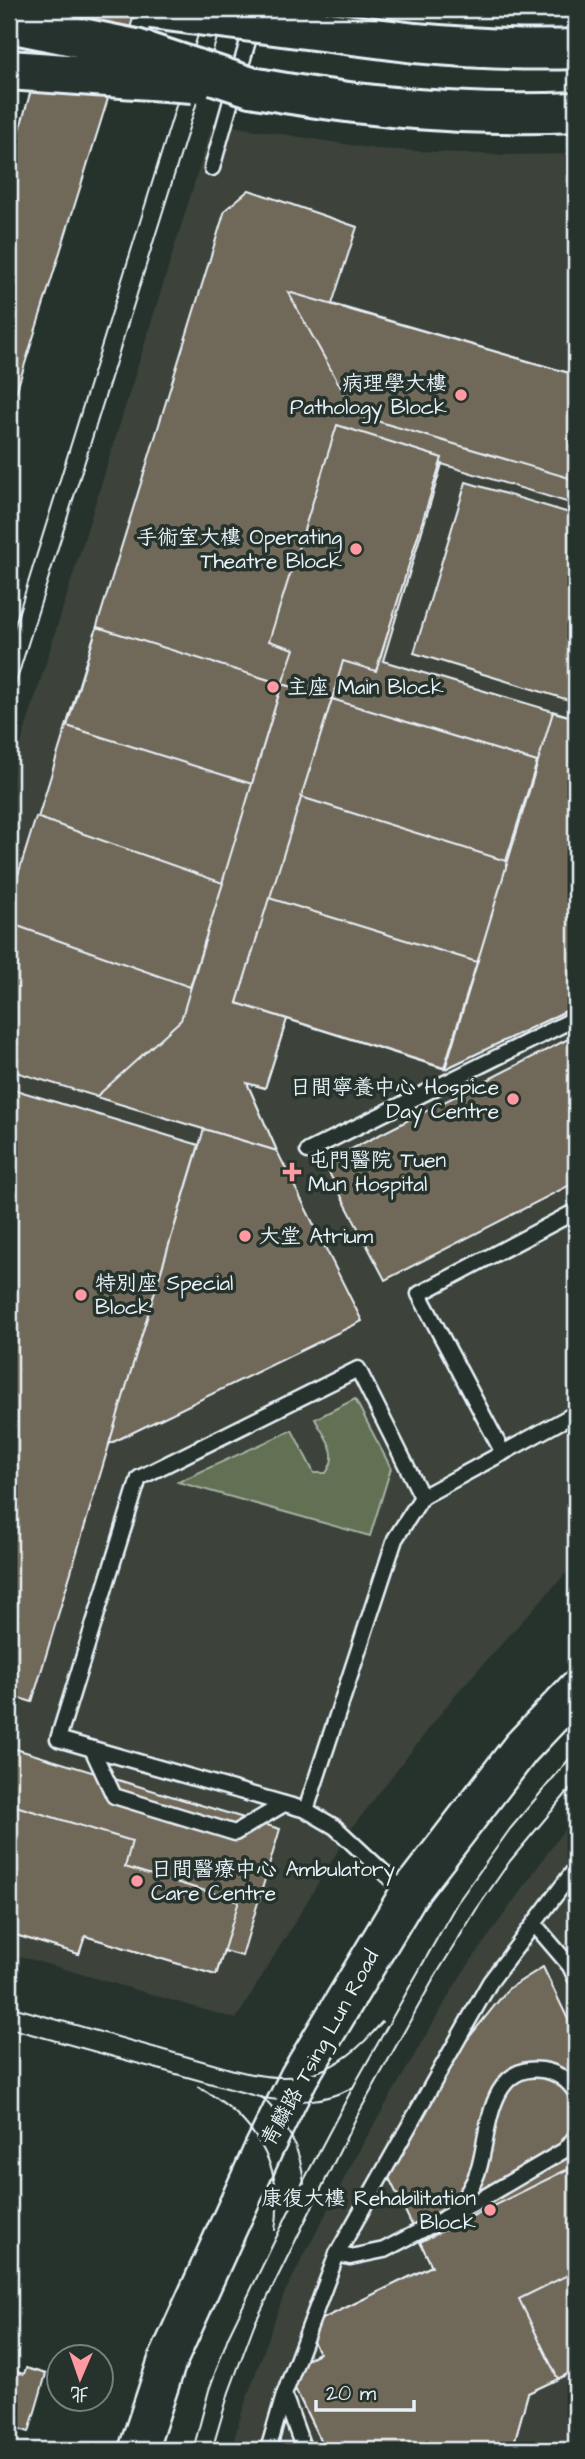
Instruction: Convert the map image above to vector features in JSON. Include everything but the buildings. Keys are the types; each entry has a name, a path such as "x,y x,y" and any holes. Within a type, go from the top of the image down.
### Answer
{"main road":[{"path":"151,9 415,43 486,49 576,49"},
{"path":"9,23 136,49 251,87"},
{"path":"9,71 251,87 378,107 453,113 576,112"}],"street":[{"name":"青麟路 Tsing Lun Road","path":"138,2450 167,2362 299,2077 408,1895 521,1748 576,1690"}],"lane":[{"path":"212,168 259,9"},
{"path":"308,1151 576,1018"},
{"path":"503,1453 419,1294 576,1211"},
{"path":"408,1895 335,1827 306,1810 58,1739 139,1478 358,1369 422,1497"},
{"path":"306,1810 395,1539 422,1497 576,1413"},
{"path":"92,1749 114,1796 235,1833 284,1804"},
{"path":"268,2450 284,2395 337,2255 490,1982 576,1868"},
{"path":"535,1925 570,1966 576,1979"},
{"path":"446,2218 473,2185 496,2096 503,2085 513,2076 538,2069 562,2077 576,2093"},
{"path":"337,2255 350,2256 384,2250 565,2150 576,2136"},
{"path":"284,2395 304,2450"}],"shaded area":[{"name":"屯門醫院 Tuen Mun Hospital","path":"213,123 375,149 502,155 576,154 576,1562 455,1695 351,1829 236,2019 9,1953 9,782"},
{"name":"康復大樓 Rehabilitation Block","path":"576,1813 576,2450 231,2450 284,2294 357,2154 461,1975"}],"green space":[{"path":"355,1399 391,1468 370,1536 178,1482 292,1430 314,1473 326,1473 332,1452 315,1419"}],"tram line":[{"path":"9,644 206,9"},
{"path":"9,705 226,9"},
{"path":"193,2450 209,2390 228,2337 304,2180 352,2089 457,1903 510,1829 576,1751"},
{"path":"212,2450 229,2392 254,2325 357,2116 433,1980 476,1910 510,1861 576,1782"},
{"path":"9,2006 234,2070 278,2077 298,2076 333,2065 366,2040 382,2022"},
{"path":"9,2028 263,2098 287,2101 320,2099 354,2087"},
{"path":"198,2087 235,2113 261,2146 275,2185 275,2230"},
{"path":"262,2097 291,2136 300,2159 304,2183"}],"place":[{"name":"病理學大樓 Pathology Block","path":"461,395"},
{"name":"手術室大樓 Operating Theatre Block","path":"356,549"},
{"name":"主座 Main Block","path":"273,687"},
{"name":"日間寧養中心 Hospice Day Centre","path":"513,1099"},
{"name":"屯門醫院 Tuen Mun Hospital","path":"292,1172"},
{"name":"大堂 Atrium","path":"245,1236"},
{"name":"特別座 Special Block","path":"81,1295"},
{"name":"日間醫療中心 Ambulatory Care Centre","path":"137,1881"},
{"name":"康復大樓 Rehabilitation Block","path":"490,2210"}]}
